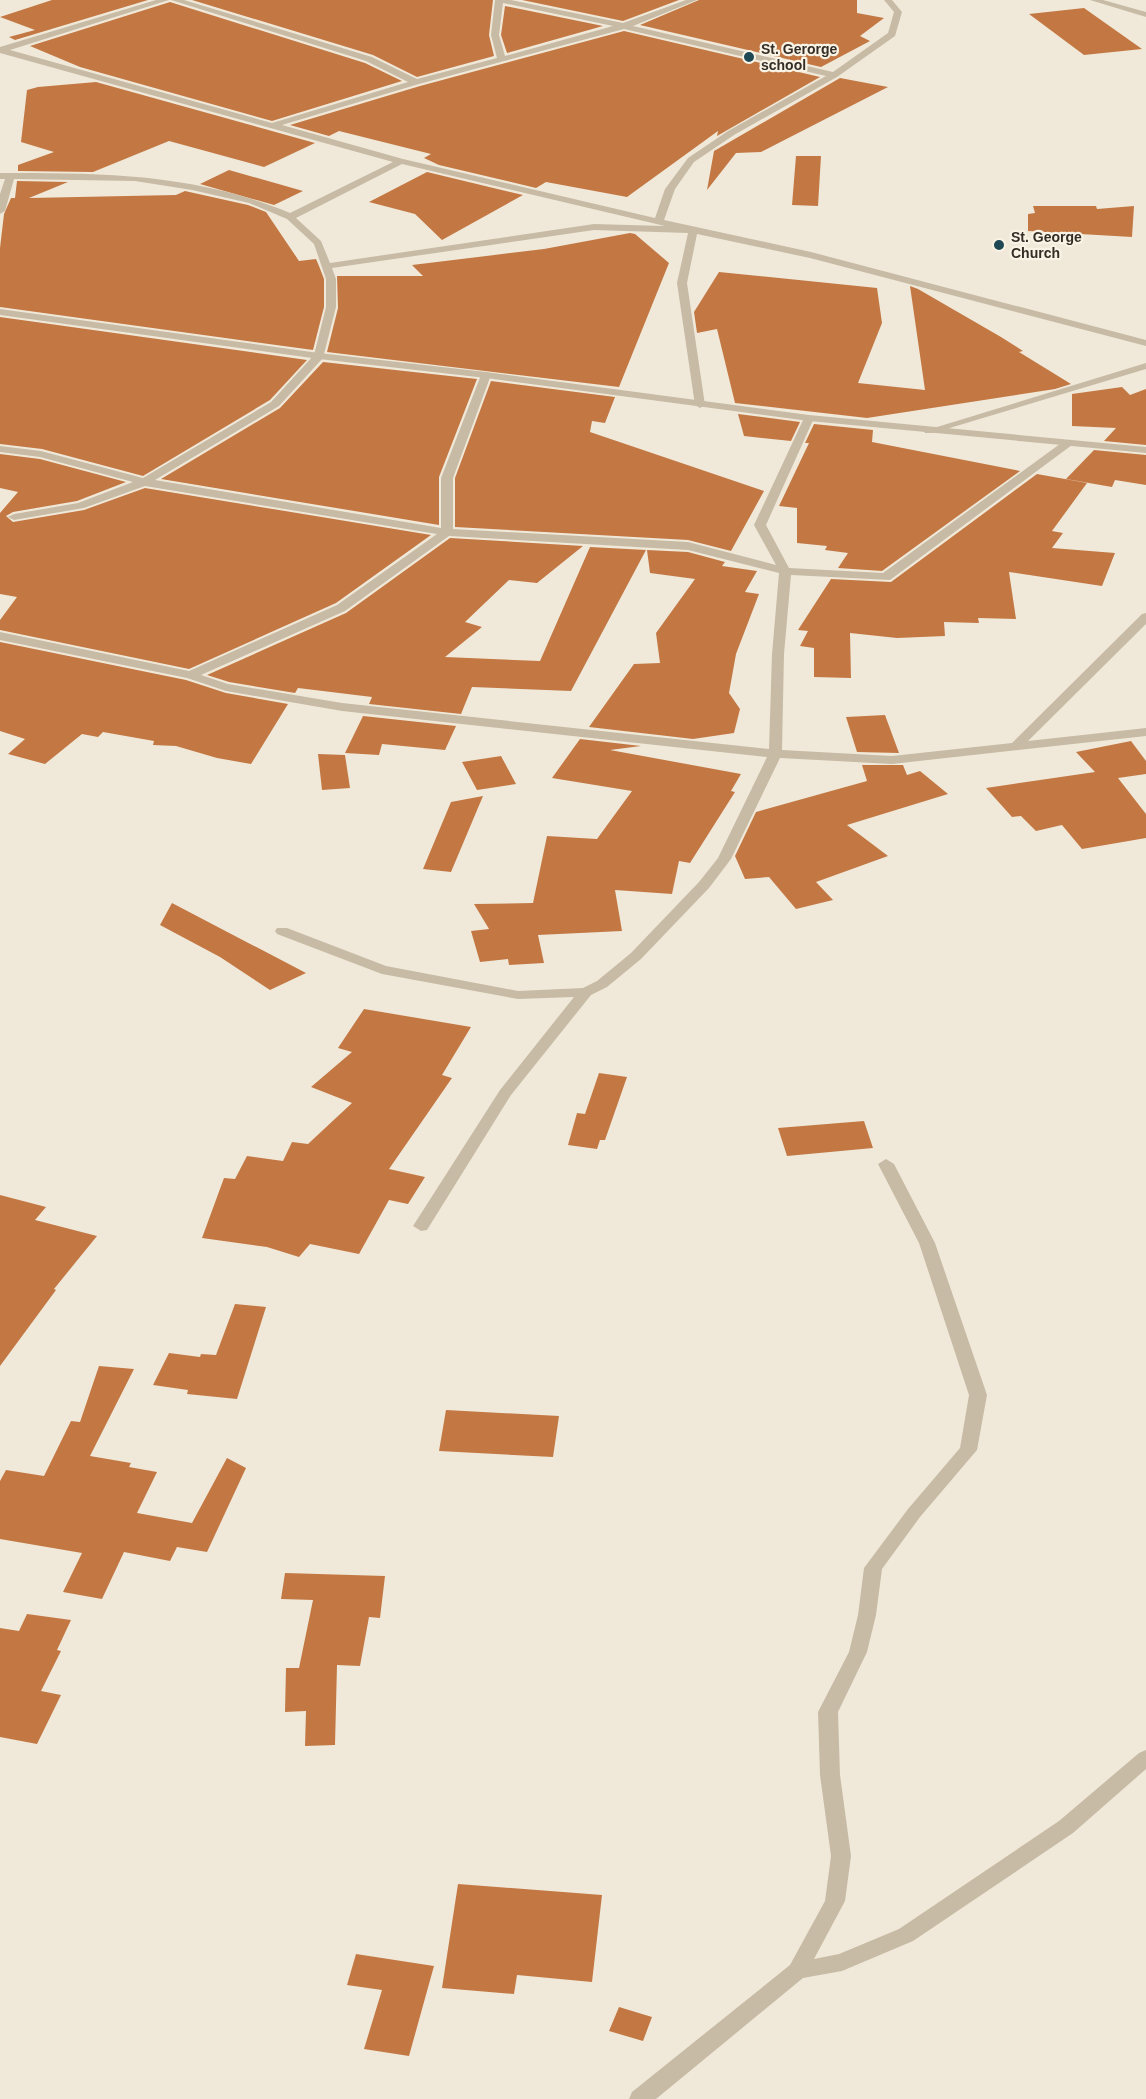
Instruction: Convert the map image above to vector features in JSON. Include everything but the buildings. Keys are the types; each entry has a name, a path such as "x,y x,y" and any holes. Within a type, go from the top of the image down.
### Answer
{"street":[{"path":"1,50 165,0"},
{"path":"175,0 369,58 417,82"},
{"path":"501,58 495,35 499,0 534,3 834,75"},
{"path":"272,126 501,58 624,26 693,0"},
{"path":"659,221 670,189 691,160 731,133 834,75 892,34 898,12 888,0"},
{"path":"1094,0 1146,15"},
{"path":"1,50 401,161 693,231 811,255 1146,344"},
{"path":"290,217 401,161"},
{"path":"0,211 5,176 96,176 192,187 252,201 290,217 318,243 331,279 331,308 318,356 275,404 144,482 80,506 14,517"},
{"path":"328,266 594,227 693,231"},
{"path":"693,231 681,284 700,405"},
{"path":"0,312 700,405 929,431 1146,450"},
{"path":"929,431 1146,366"},
{"path":"447,532 447,478 486,375"},
{"path":"282,932 382,970 518,996 586,992 602,984 636,956 704,885 724,859 775,754 778,654 785,570 760,525 809,418"},
{"path":"0,449 40,454 144,482 447,532 688,546 785,570 886,576 1068,443"},
{"path":"190,675 341,608 447,532"},
{"path":"1015,747 1146,617"},
{"path":"0,636 190,675 226,687 342,707 775,754 892,760 1146,732"},
{"path":"421,1226 505,1093 586,992"},
{"path":"640,2099 797,1971 835,1900 841,1856 830,1775 828,1712 858,1652 867,1615 873,1568 914,1514 968,1450 978,1395 927,1243 886,1164"},
{"path":"797,1971 842,1962 906,1935 1066,1827 1146,1758"}],"place":[{"name":"St. Gerorge school","path":"749,57"},
{"name":"St. George Church","path":"999,245"}]}
